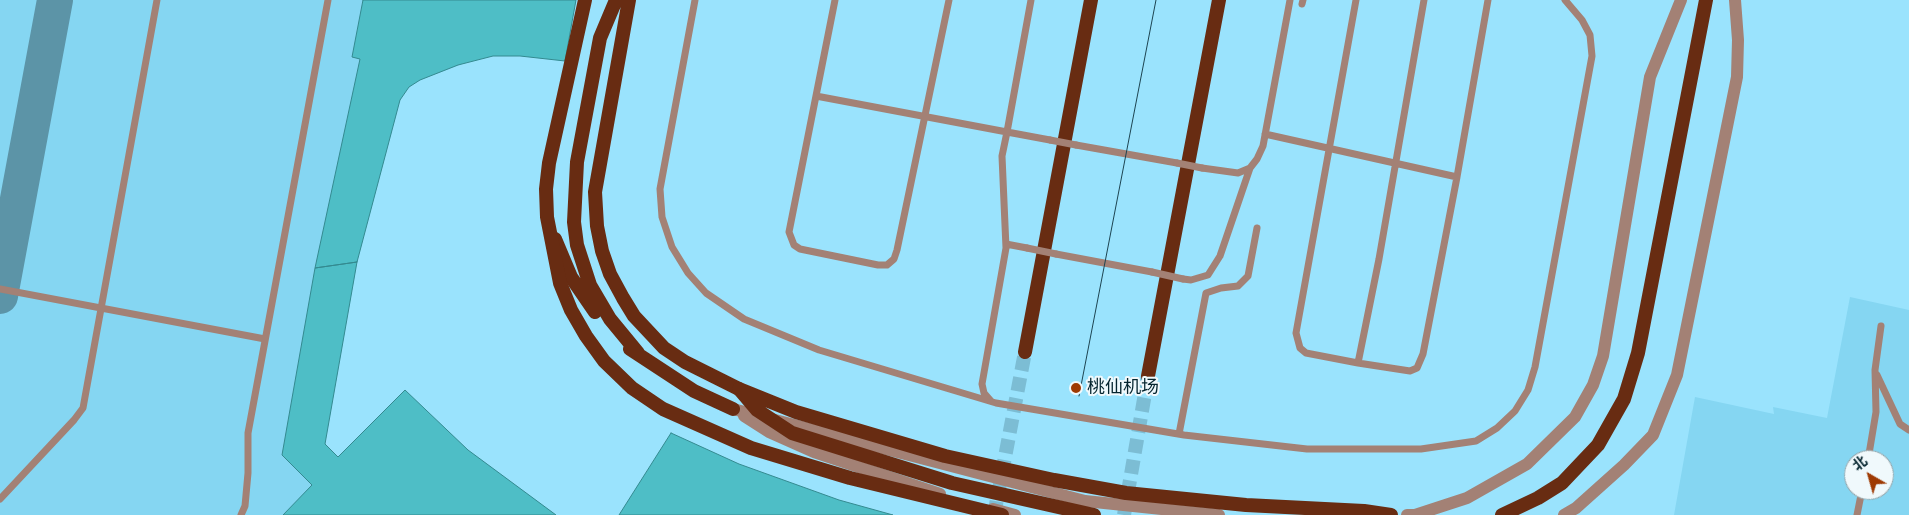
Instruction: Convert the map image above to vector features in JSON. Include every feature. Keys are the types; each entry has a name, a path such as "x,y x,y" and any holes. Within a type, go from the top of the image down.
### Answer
{"highway":[{"path":"585,0 549,163 546,189 547,217 560,283 571,310 586,336 604,361 632,388 663,409 751,448 850,478 1002,515"},
{"path":"616,0 600,38 576,162 574,222 577,245 590,285 610,319 638,353"},
{"path":"629,0 595,192 597,226 602,251 610,274 634,316 653,337 684,362 739,389 796,412 945,456 1054,480 1126,493 1246,505 1364,511 1391,515"},
{"path":"1025,352 1091,0"},
{"path":"1148,376 1219,0"},
{"path":"1502,515 1538,498 1562,483 1598,445 1624,399 1638,353 1706,0"},
{"path":"547,217 571,277 597,314 620,342 694,391 733,409"},
{"path":"739,389 757,410 792,433 952,483 1094,515"}],"street":[{"path":"1407,515 1467,498 1527,464 1575,418 1603,356 1650,77 1681,0"},
{"path":"1564,515 1576,508 1624,465 1652,435 1677,375 1737,77 1738,40 1735,0"},
{"path":"733,409 769,432 814,452 937,493 1015,515"},
{"path":"733,409 1085,500 1219,515"}],"lane":[{"path":"0,499 83,408 157,0"},
{"path":"241,515 245,506 248,474 248,433 328,0"},
{"path":"695,0 660,189 662,217 666,232 688,274 706,293 744,319 785,337 855,362 996,404 1180,434 1307,448 1421,449 1476,441 1496,428 1515,410 1528,390 1535,367 1592,56 1590,35 1582,20 1565,0"},
{"path":"835,0 789,232 790,239 800,249 878,265 887,265 894,259 897,250 949,0"},
{"path":"996,404 984,393 982,384 1006,244 1002,156 1031,0"},
{"path":"1006,244 1191,280 1208,275 1216,262 1250,168 1263,146 1290,0"},
{"path":"1356,0 1296,333 1297,343 1306,353 1410,370 1417,368 1421,361 1457,177 1488,0"},
{"path":"1358,363 1396,164 1424,0"},
{"path":"816,96 1202,168 1238,173 1250,168"},
{"path":"1265,134 1457,177"},
{"path":"1180,434 1206,293 1221,288 1238,286 1248,276 1257,228"},
{"path":"0,289 101,306 265,339"},
{"path":"1870,450 1876,412 1875,370 1881,326"},
{"path":"1875,370 1900,424 1909,430"},
{"path":"1857,515 1860,500"}],"shaded area":[{"path":"0,0 576,0 565,61 520,56 493,56 473,60 420,80 409,87 400,100 357,262 325,444 338,457 405,390 468,450 556,515 0,515"},
{"path":"1850,297 1909,310 1909,515 1674,515 1695,397 1774,414 1773,407 1827,418"}],"building":[{"path":"363,0 576,0 565,61 520,56 493,56 458,65 420,80 409,87 400,100 357,262 315,268 360,59 352,57"},
{"path":"357,262 325,444 338,457 405,390 468,450 556,515 283,515 312,485 282,455 315,268"},
{"path":"671,433 739,464 839,500 893,515 619,515"}],"taxiway":[{"path":"0,296 55,0"}],"tunnel":[{"path":"994,515 1025,352"},
{"path":"1124,515 1148,376"}],"tram line":[{"path":"1079,396 1156,0"}],"place":[{"name":"桃仙机场","path":"1076,388"}]}
